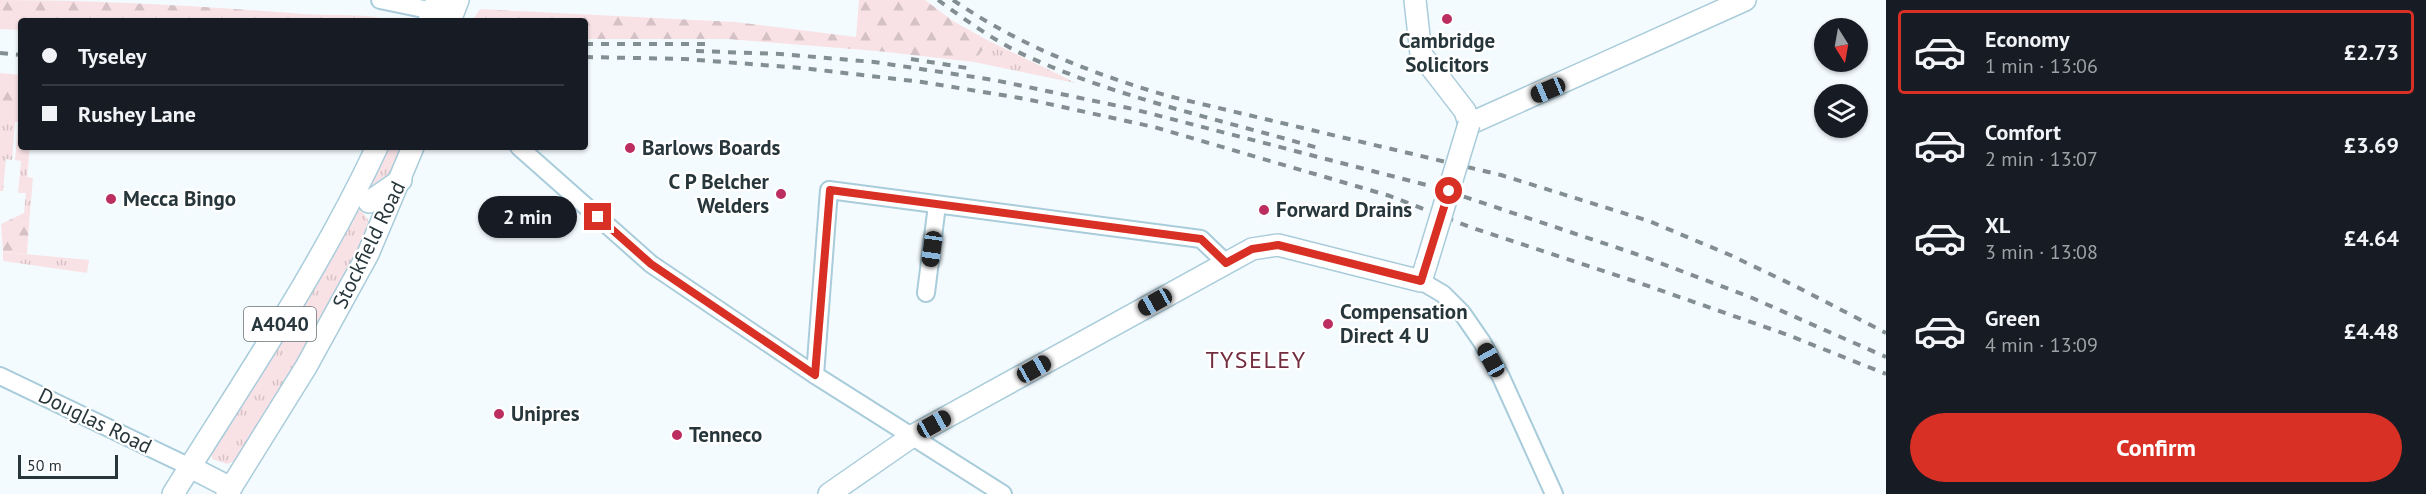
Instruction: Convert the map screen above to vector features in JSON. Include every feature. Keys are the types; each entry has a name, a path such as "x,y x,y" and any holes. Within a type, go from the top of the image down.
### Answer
{"main road":[{"path":"829,494 914,435 1252,249 1278,245 1424,272 1469,124 1465,111 1421,54 1414,0"},
{"path":"1690,24 1712,4 1713,0"},
{"path":"1469,124 1745,0"},
{"name":"Stockfield Road","path":"229,491 306,367 368,254 370,202 377,150"},
{"name":"Stockfield Road","path":"173,494 265,350 370,202 401,180 412,150"},
{"path":"190,467 229,491"}],"street":[{"path":"380,0 403,2 443,12"},
{"path":"522,150 651,264 815,375 914,435 1003,494"},
{"path":"815,375 830,190 1201,239 1226,263"},
{"path":"926,293 937,204"},
{"path":"1424,272 1462,313 1482,342 1501,377 1554,494"},
{"name":"Douglas Road","path":"0,376 190,467"}],"green space":[{"path":"0,0 152,4 384,18 18,18 18,30 0,29"},
{"path":"859,0 925,0 953,21 989,41 974,62 877,51 728,39 588,39 588,18 474,18 480,9 735,22 856,37"},
{"path":"989,41 1066,78 1075,83 974,62"},
{"path":"0,73 18,75 18,122 0,122"},
{"path":"0,122 15,122 12,160 6,159 3,191 0,191"},
{"path":"18,123 18,150 30,150 27,177 33,178 30,212 24,213 26,193 18,193 21,161 15,160"},
{"path":"383,150 402,150 396,169 371,186 369,182"},
{"path":"359,206 372,226 348,279 240,459 227,464 212,459 211,450"},
{"path":"30,212 27,254 3,252 1,224"},
{"path":"3,252 89,260 87,273 3,261"}],"railway":[{"path":"938,0 1006,46 1066,72 1136,97 1318,148"},
{"path":"953,0 1030,45 1084,68 1139,87 1168,96 1501,175 1649,221 1730,255 1886,333"},
{"path":"588,44 707,44"},
{"path":"696,51 780,54 874,62 994,80 1133,109 1438,188 1639,255 1750,297 1886,357"},
{"path":"0,53 18,55"},
{"path":"588,57 685,59 802,68 922,82 1026,99 1154,127 1390,196 1470,227 1788,335 1886,374"},
{"path":"911,59 967,68"}],"place":[{"name":"Cambridge Solicitors","path":"1447,19"},
{"name":"Barlows Boards","path":"630,148"},
{"name":"C P Belcher Welders","path":"781,194"},
{"name":"Mecca Bingo","path":"111,199"},
{"name":"Forward Drains","path":"1264,210"},
{"name":"Compensation Direct 4 U","path":"1328,324"},
{"name":"Unipres","path":"499,414"},
{"name":"Tenneco","path":"677,435"}],"district":[{"name":"TYSELEY","path":"1256,360"}],"route":[{"path":"598,217 651,264 815,375 830,190 1201,239 1226,263 1252,249 1278,245 1314,252 1421,281 1449,191"}]}
